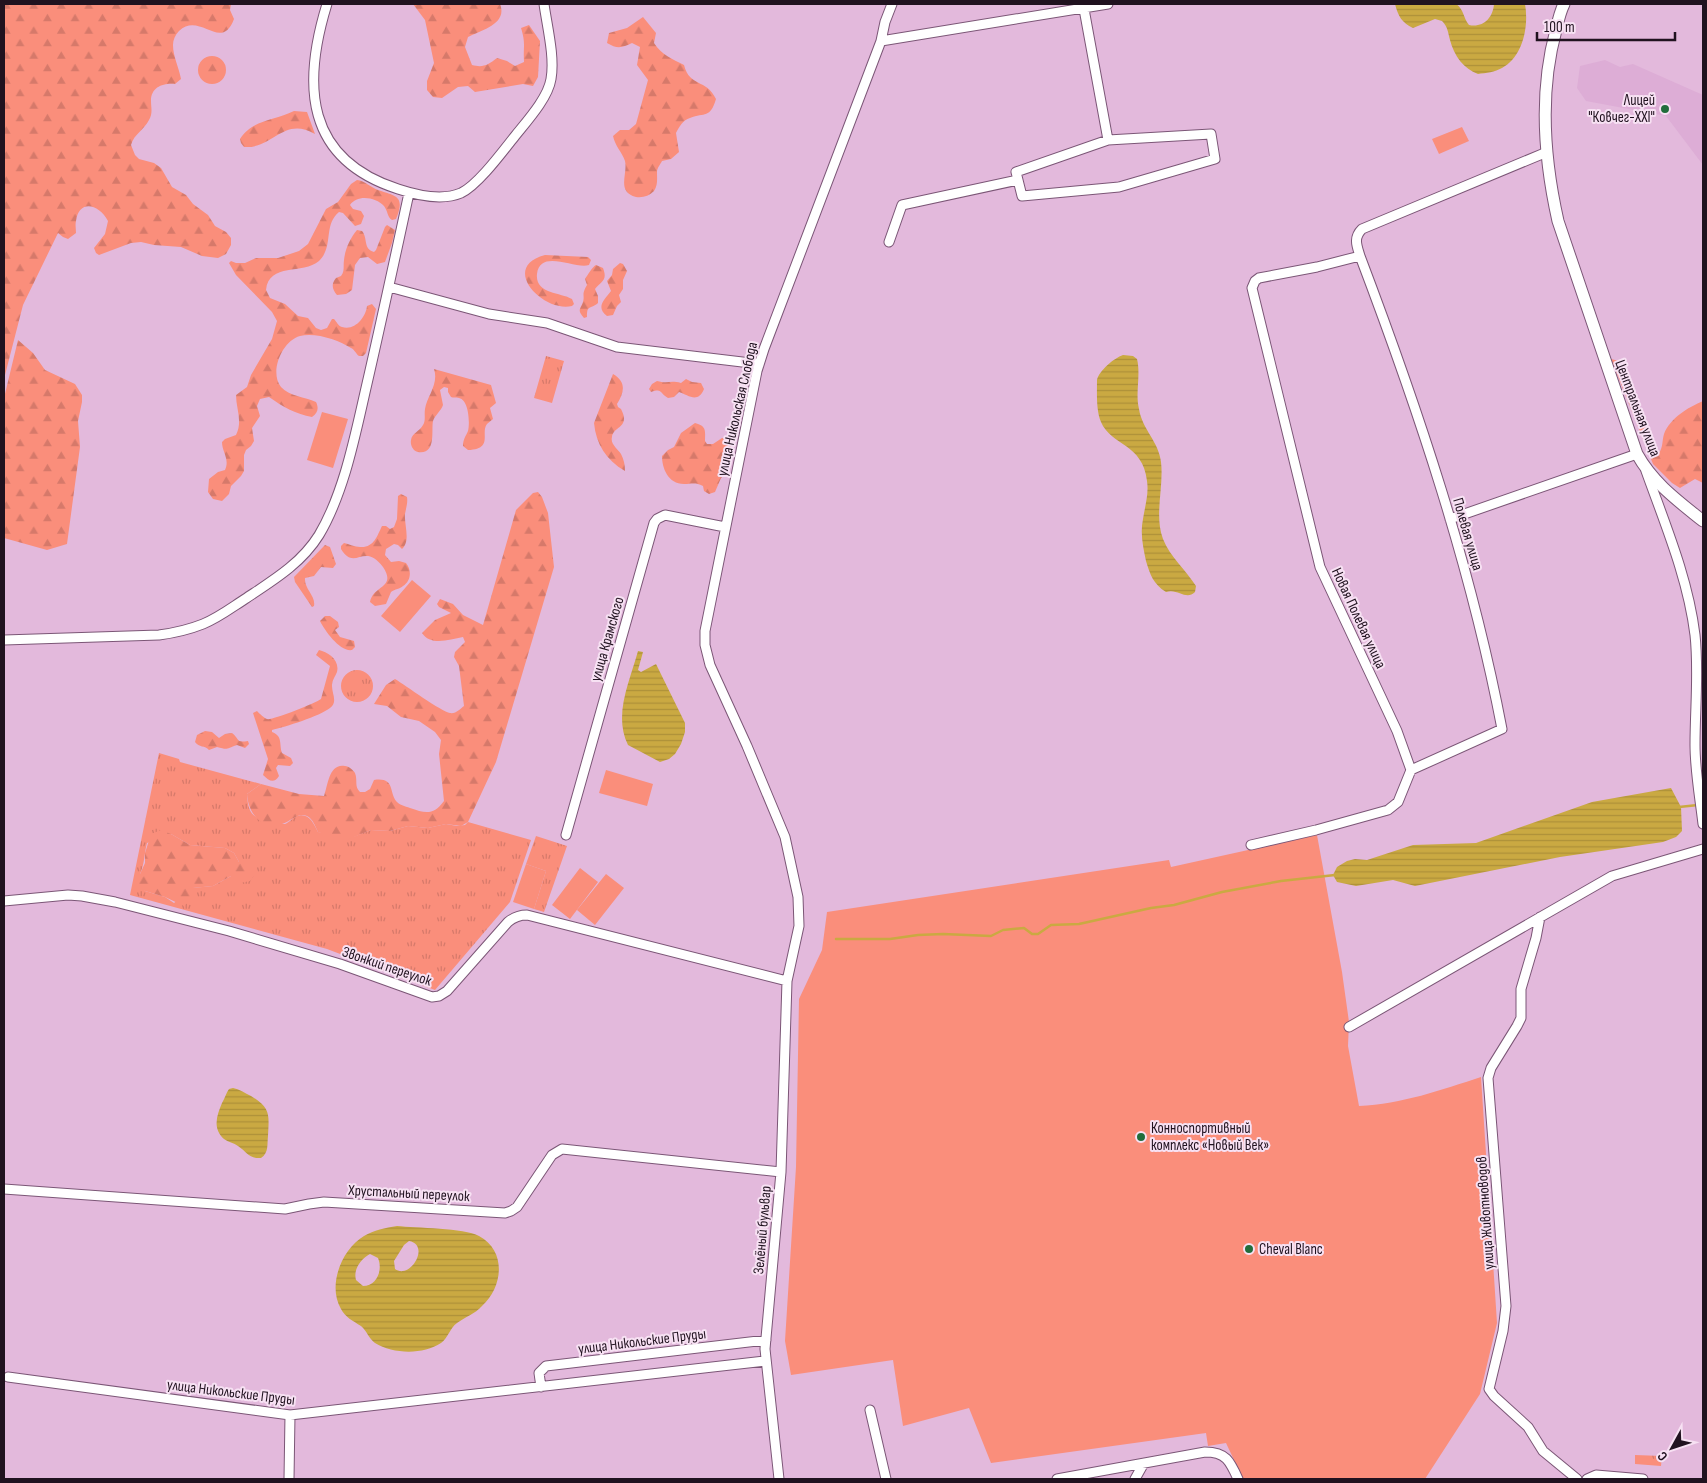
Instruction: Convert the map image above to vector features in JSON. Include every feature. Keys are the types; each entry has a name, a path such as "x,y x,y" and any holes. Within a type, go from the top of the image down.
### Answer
{"street":[{"path":"327,4 320,32 314,78 316,106 322,130 336,152 355,168 382,183 409,193 444,197 454,196 467,189 501,153 545,95 551,81 553,68 544,4"},
{"name":"улица Никольская Слобода","path":"787,981 799,918 798,891 790,855 781,826 710,665 705,645 705,631 759,364 881,41 884,25 892,4"},
{"path":"881,41 1108,4"},
{"name":"Центральная улица","path":"1564,4 1551,48 1545,96 1547,152 1551,188 1566,248 1637,454 1645,468 1683,578 1692,613 1697,671 1696,771 1703,824"},
{"path":"1084,9 1108,140"},
{"path":"1212,134 1215,159 1118,187 1022,196 1016,172 1108,140 1212,134"},
{"name":"Полевая улица","path":"1411,770 1502,729 1490,666 1450,519 1386,324 1360,256 1356,240 1362,229 1547,152"},
{"path":"889,242 902,205 1018,180"},
{"path":"4,640 159,635 184,631 214,619 296,563 319,535 325,523 353,444 409,193"},
{"name":"Новая Полевая улица","path":"1360,256 1259,278 1255,281 1252,288 1320,567 1397,731 1411,770"},
{"path":"389,287 488,314 547,323 617,347 759,364"},
{"path":"1450,519 1637,454"},
{"path":"1645,468 1658,484 1703,521"},
{"name":"улица Крамского","path":"566,835 654,523 660,516 665,515 725,527"},
{"path":"1251,845 1316,830 1388,810 1398,802 1411,770"},
{"path":"1349,1027 1612,876 1703,849"},
{"name":"Звонкий переулок","path":"4,901 68,895 115,902 229,931 340,964 432,997 440,996 447,991 508,922 521,915 787,981"},
{"name":"улица Животноводов","path":"1540,916 1536,938 1521,989 1520,1018 1491,1068 1488,1078 1506,1306 1503,1331 1489,1389 1494,1396 1528,1427 1543,1451 1577,1479"},
{"name":"Зелёный бульвар","path":"779,1479 765,1361 781,1172 787,981"},
{"name":"Хрустальный переулок","path":"4,1189 286,1209 324,1202 505,1213 517,1206 552,1155 562,1149 781,1172"},
{"name":"улица Никольские Пруды","path":"541,1387 539,1373 546,1366 766,1340"},
{"name":"улица Никольские Пруды","path":"8,1377 290,1415 765,1361"},
{"path":"870,1410 886,1479"},
{"path":"288,1479 290,1415"},
{"path":"1057,1479 1204,1452 1215,1452 1225,1456 1232,1465 1238,1479"},
{"path":"1133,1479 1144,1463"},
{"path":"1587,1479 1596,1475 1643,1479"}],"shaded area":[{"path":"1395,4 1456,4 1461,8 1469,25 1474,26 1483,23 1489,18 1494,4 1525,4 1526,22 1523,40 1520,49 1509,63 1502,68 1478,74 1468,69 1457,56 1447,28 1442,21 1435,19 1413,28 1401,19"},
{"name":"Лицей \"Ковчег-XXI\"","path":"1605,60 1620,67 1633,64 1703,95 1703,165 1666,116 1586,101 1577,88 1580,66"},
{"path":"1123,355 1133,356 1137,359 1139,409 1143,423 1160,455 1162,472 1159,511 1160,530 1166,546 1196,586 1195,592 1192,594 1185,595 1170,591 1166,592 1158,586 1153,578 1146,561 1142,535 1148,491 1144,469 1140,459 1106,430 1099,417 1098,376 1107,365"},
{"path":"638,651 643,652 638,670 641,672 656,664 685,723 685,732 675,754 669,759 660,762 628,745 624,734 622,710 624,698"},
{"path":"1671,788 1681,807 1682,831 1676,837 1663,842 1560,857 1415,886 1393,880 1356,886 1337,882 1333,875 1337,867 1347,861 1355,859 1367,860 1413,845 1476,843 1592,802"},
{"path":"233,1088 258,1100 267,1113 269,1123 267,1148 264,1156 261,1158 251,1156 224,1139 218,1130 217,1121 222,1103 229,1089"},
{"path":"397,1226 472,1233 488,1243 498,1260 498,1279 489,1298 476,1311 455,1325 441,1343 426,1350 408,1352 382,1347 371,1339 361,1326 345,1314 337,1300 336,1279 343,1258 349,1250 356,1242 368,1234","holes":["409,1241 415,1244 418,1249 416,1261 407,1270 395,1269 394,1261 404,1245","370,1254 378,1258 379,1272 372,1283 363,1286 356,1280 355,1276 361,1262"]}],"green space":[{"path":"4,4 231,4 230,10 234,19 229,28 223,32 216,32 195,25 187,26 179,31 174,39 173,49 181,79 175,84 166,84 155,89 151,101 152,110 150,117 131,145 139,159 154,163 161,168 172,187 186,195 193,204 208,215 215,226 226,232 231,238 231,245 226,254 218,258 202,256 181,247 141,242 131,243 99,255 94,248 105,234 108,221 95,208 90,206 81,209 76,222 76,233 68,239 58,233 23,305 4,379"},
{"path":"413,4 500,4 500,17 497,21 486,29 468,37 465,47 472,65 485,65 497,58 515,66 524,62 524,42 521,28 529,25 540,41 538,77 533,86 523,84 475,92 468,86 458,87 442,98 433,97 427,90 427,81 434,63 425,20"},
{"path":"643,17 656,33 654,43 660,51 684,65 690,77 708,88 716,99 712,110 706,114 685,120 676,133 679,152 671,159 662,161 658,169 657,184 654,191 643,197 636,197 626,191 624,182 625,161 613,136 620,130 629,130 636,124 648,80 637,65 640,47 632,43 620,47 607,43 609,33 627,28"},
{"path":"212,56 222,60 226,70 222,80 212,84 202,80 198,70 202,60"},
{"path":"294,111 307,112 315,134 304,129 295,129 286,131 254,146 244,147 241,143 240,139 251,128 264,121"},
{"path":"1462,127 1469,141 1439,154 1432,139"},
{"path":"357,180 375,189 394,195 397,198 400,205 396,219 390,219 384,206 376,200 367,198 357,199 350,205 353,209 361,211 364,216 361,224 355,226 343,213 339,212 331,223 328,243 324,255 319,261 304,268 280,272 268,281 266,290 270,298 285,304 298,316 308,318 316,328 321,330 327,328 332,319 342,327 347,328 355,325 362,319 367,306 372,304 376,309 366,353 363,356 359,356 340,342 313,335 300,336 288,344 279,358 276,373 278,381 284,390 316,402 317,412 312,417 306,416 290,410 269,397 260,399 257,406 260,416 252,428 254,441 244,455 244,471 231,486 229,494 222,501 213,499 208,492 209,479 218,472 225,470 226,466 222,442 236,435 238,430 239,420 236,395 247,387 251,375 272,339 277,321 272,312 236,275 229,263 231,261 245,263 256,258 278,258 299,251 308,244 326,209 338,202 351,184"},
{"path":"387,225 395,230 385,262 377,264 368,257 360,258 355,265 352,290 346,294 337,295 333,289 333,282 342,274 345,252 354,233 357,230 362,231 368,248 374,252"},
{"path":"545,255 588,257 591,260 589,265 583,266 551,261 545,262 540,266 537,281 540,285 544,289 572,299 574,304 572,306 549,303 530,288 526,278 526,269 532,261"},
{"path":"620,263 623,264 627,271 623,280 623,289 619,295 621,302 613,315 607,316 603,313 601,306 611,291 607,281 612,275 613,269"},
{"path":"596,265 603,268 605,276 595,289 598,303 588,309 587,317 584,318 580,310 587,285 585,279"},
{"path":"18,340 33,353 45,370 75,384 82,395 78,421 80,447 67,544 47,550 4,538 4,398"},
{"path":"546,356 564,361 552,403 534,398"},
{"path":"1611,359 1619,361 1656,450 1659,453 1664,434 1675,418 1703,401 1703,483 1695,479 1680,488 1672,483 1653,464"},
{"path":"434,369 491,385 496,403 490,408 493,419 485,428 485,440 481,447 468,450 463,446 469,427 467,407 462,400 451,397 448,388 444,387 440,390 443,405 433,421 431,446 424,452 418,452 412,448 412,438 422,427 424,421 426,404 435,380"},
{"path":"613,374 621,381 623,388 617,404 624,415 624,420 613,433 612,440 622,456 625,471 612,462 603,451 597,438 594,423"},
{"path":"686,379 701,383 704,389 702,394 693,397 679,392 674,397 668,398 659,391 651,392 649,389 657,381 681,383"},
{"path":"322,412 348,419 333,468 307,460"},
{"path":"695,423 703,427 707,444 713,444 722,438 727,439 731,443 724,460 728,472 721,478 715,492 709,494 704,491 703,486 674,481 667,474 663,465 662,456 674,447 681,433"},
{"path":"538,492 548,513 554,567 496,762 468,822 461,826 446,824 428,828 408,826 390,831 371,830 347,840 341,840 318,832 307,816 300,815 285,823 275,825 268,825 257,818 250,808 247,794 261,784 299,794 324,796 332,771 340,766 351,768 356,776 357,788 360,792 370,789 374,780 381,780 388,783 399,804 428,812 440,806 444,801 439,754 441,740 435,732 419,721 401,717 387,706 374,704 386,685 395,679 450,713 458,711 464,706 459,666 454,657 455,652 465,642 463,637 435,641 425,637 422,633 435,620 451,613 439,607 437,604 440,599 453,604 463,615 483,625 516,510 533,493"},
{"path":"401,494 407,497 405,546 402,549 394,544 386,549 385,555 391,562 399,561 406,563 410,575 406,584 391,592 386,604 375,606 370,602 372,596 386,583 387,574 383,567 370,556 351,558 341,549 341,546 344,543 358,547 369,546 377,537 382,526 390,529 394,527 397,519 398,496"},
{"path":"325,545 330,547 336,564 333,568 321,567 314,576 305,578 306,586 314,602 312,607 295,582 294,577"},
{"path":"412,580 431,596 400,632 381,616"},
{"path":"325,616 330,616 338,622 339,627 335,630 340,637 354,641 355,647 352,650 343,648 329,635 320,621"},
{"path":"319,650 329,655 337,664 337,672 332,684 334,703 330,708 319,714 272,730 279,738 282,753 291,758 293,763 290,766 278,765 276,768 279,776 273,781 269,780 263,775 268,759 253,713 257,711 262,716 270,719 321,699 330,666 316,655"},
{"path":"357,670 363,671 368,675 372,680 372,692 368,697 363,701 357,702 351,701 346,697 342,692 341,686 342,680 346,675 351,671"},
{"path":"205,731 212,732 219,738 225,734 232,733 239,741 248,741 249,744 245,748 237,745 227,749 217,747 209,750 195,742 197,735"},
{"path":"159,753 179,759 180,762 261,784 247,794 250,811 256,817 266,821 285,824 295,817 303,815 312,821 318,832 353,837 371,830 390,831 408,826 428,828 446,824 457,826 465,825 468,822 531,840 510,902 435,990 327,949 130,895","holes":["171,834 190,845 225,848 234,853 239,862 231,876 213,886 192,888 174,903 165,897 145,891 140,874 147,843"]},
{"path":"606,770 653,784 647,806 599,793"},
{"path":"161,830 190,845 225,848 234,853 239,862 250,863 256,873 250,881 240,883 231,876 213,886 193,888 192,898 184,906 165,897 145,891 139,884 140,874 145,863 145,853 151,834"},
{"name":"Конноспортивный комплекс «Новый Век»","path":"1317,835 1342,972 1349,1022 1348,1046 1359,1106 1406,1099 1481,1077 1497,1323 1480,1394 1425,1479 1243,1479 1226,1443 1208,1446 1206,1433 991,1463 969,1408 903,1426 893,1360 791,1375 785,1341 796,1167 799,999 822,950 827,912 1169,860 1171,867"},
{"path":"536,836 567,846 544,912 534,909 546,871 526,864"},
{"path":"526,864 546,871 534,909 513,902"},
{"path":"580,868 598,882 570,919 552,905"},
{"path":"606,874 624,888 595,925 577,910"},
{"path":"1635,1455 1662,1456 1661,1466 1635,1464"}],"waterway":[{"path":"1679,807 1698,805"},
{"path":"836,939 890,939 943,934 991,936 1003,930 1024,928 1032,934 1038,934 1051,925 1079,924 1151,908 1174,905 1222,892 1281,881 1335,875"}],"place":[{"name":"Лицей \"Ковчег-XXI\"","path":"1665,109"},
{"name":"Конноспортивный комплекс «Новый Век»","path":"1141,1137"},
{"name":"Cheval Blanc","path":"1249,1249"}]}
